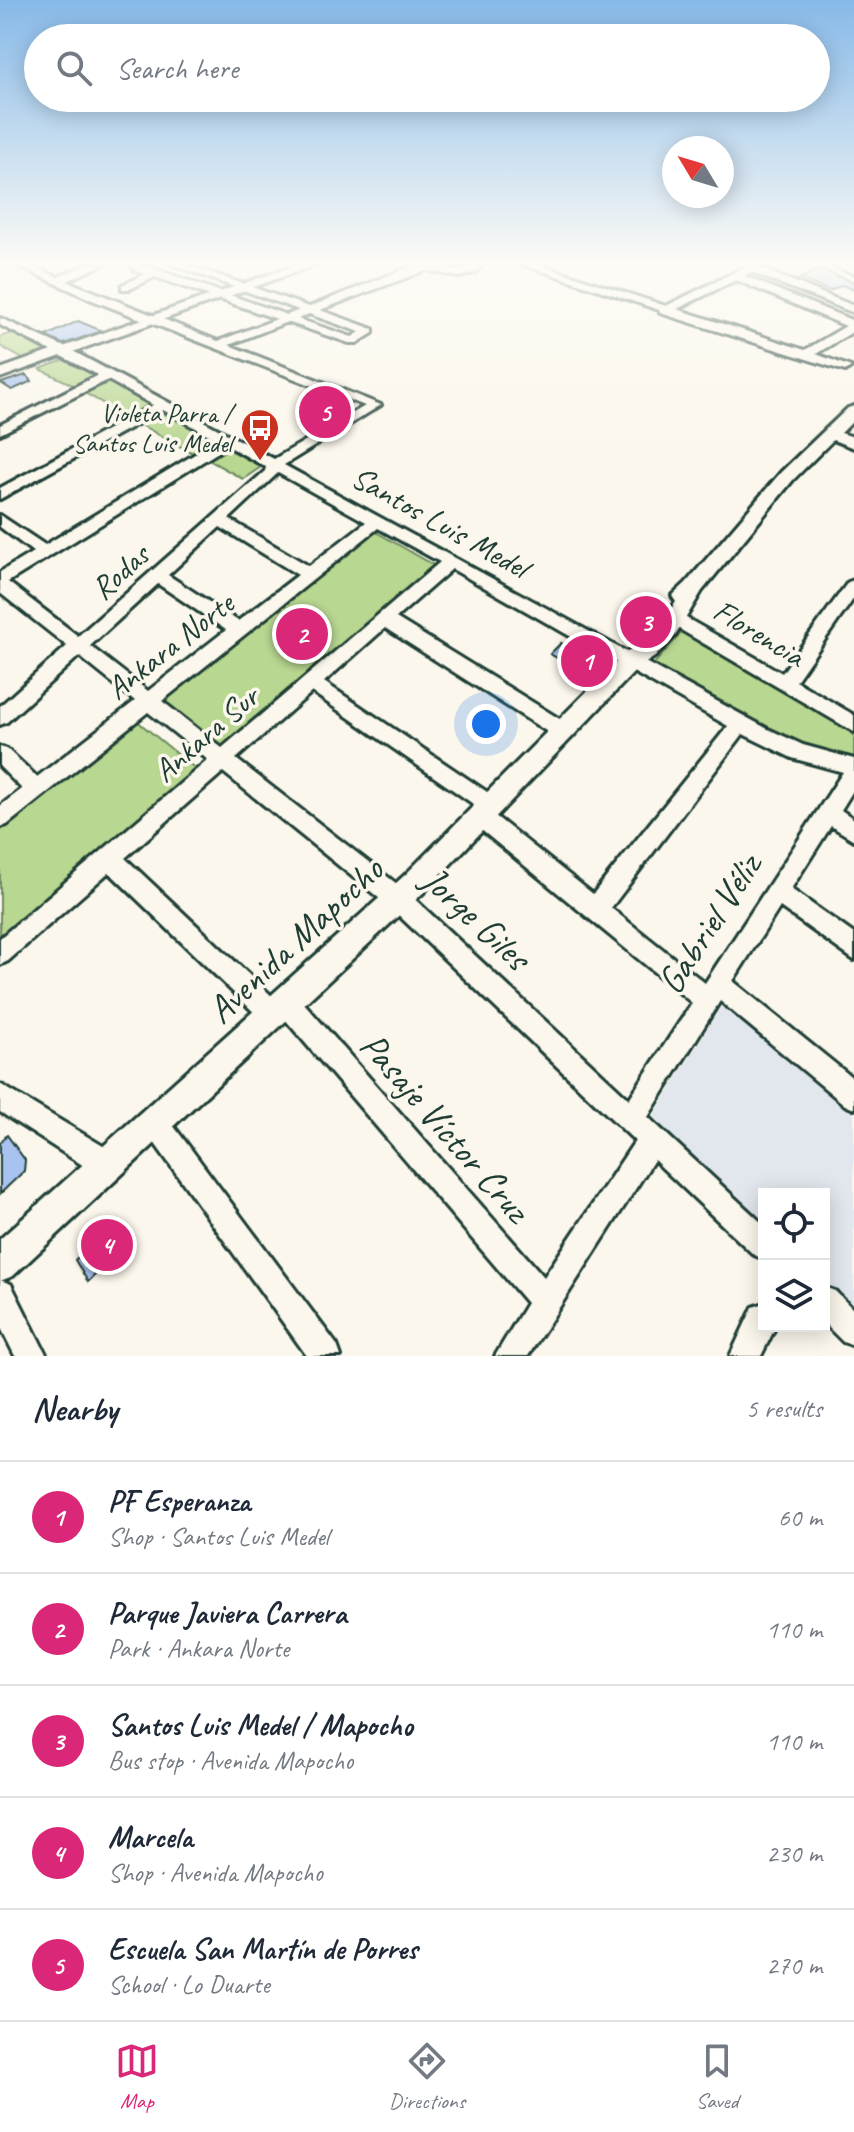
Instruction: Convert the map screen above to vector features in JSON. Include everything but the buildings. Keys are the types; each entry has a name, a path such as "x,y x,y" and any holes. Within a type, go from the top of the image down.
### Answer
{"main road":[{"path":"0,374 134,327"},
{"name":"Avenida Mapocho","path":"0,1263 280,1009 487,812 630,662 642,655 667,619 784,479 830,431 847,429"}],"street":[{"name":"Santos Luis Medel","path":"12,327 65,352 273,464 740,724 799,752 854,770"},
{"path":"174,327 375,405 273,464"},
{"path":"220,344 265,327"},
{"path":"312,327 353,341 369,331 359,327"},
{"path":"717,327 845,367"},
{"path":"806,355 852,327"},
{"path":"0,335 17,330"},
{"path":"0,430 108,375"},
{"path":"0,494 163,405"},
{"path":"0,582 228,440"},
{"name":"Rodas","path":"0,702 157,576 271,473 273,464"},
{"name":"Rodas","path":"0,717 75,643 273,464"},
{"path":"0,520 44,552"},
{"path":"219,520 309,574"},
{"name":"Ankara Norte","path":"0,818 377,521"},
{"name":"Ankara Sur","path":"0,953 451,561"},
{"path":"157,576 238,630"},
{"name":"Jorge Giles","path":"0,582 398,899 758,1239"},
{"path":"785,683 854,586"},
{"path":"384,619 564,732"},
{"name":"Florencia","path":"667,619 854,724"},
{"path":"311,682 487,812 595,910 854,1096"},
{"path":"595,910 740,724"},
{"path":"0,755 36,789"},
{"name":"Gabriel Véliz","path":"631,1119 854,770"},
{"path":"828,813 854,830"},
{"name":"Pasaje Víctor Cruz","path":"109,858 280,1009 545,1301"},
{"path":"777,892 854,948"},
{"path":"0,1097 108,1165"},
{"path":"155,1122 326,1356"},
{"path":"510,1356 652,1139"},
{"path":"0,1295 32,1356"},
{"path":"830,1308 854,1331"},
{"path":"745,1356 758,1330"}],"shaded area":[{"path":"725,1000 854,1107 854,1307 830,1285 830,1188 758,1188 758,1218 651,1120"}],"green space":[{"path":"12,333 51,353 26,361 0,346 0,337"},
{"path":"66,359 100,377 77,387 40,369"},
{"path":"106,381 153,407 131,419 83,392"},
{"path":"159,410 215,442 194,454 137,423"},
{"path":"224,446 261,467 243,479 205,458"},
{"path":"376,532 437,567 223,752 159,701"},
{"path":"683,631 854,730 854,758 826,752 774,733 652,666"},
{"path":"136,720 197,770 0,942 0,828"}],"place":[{"name":"Escuela San Martín de Porres","path":"325,412"},
{"name":"Violeta Parra / Santos Luis Medel","path":"260,462"},
{"name":"Santos Luis Medel / Mapocho","path":"646,622"},
{"name":"Parque Javiera Carrera","path":"302,634"},
{"name":"PF Esperanza","path":"587,661"},
{"name":"Marcela","path":"107,1245"}]}
